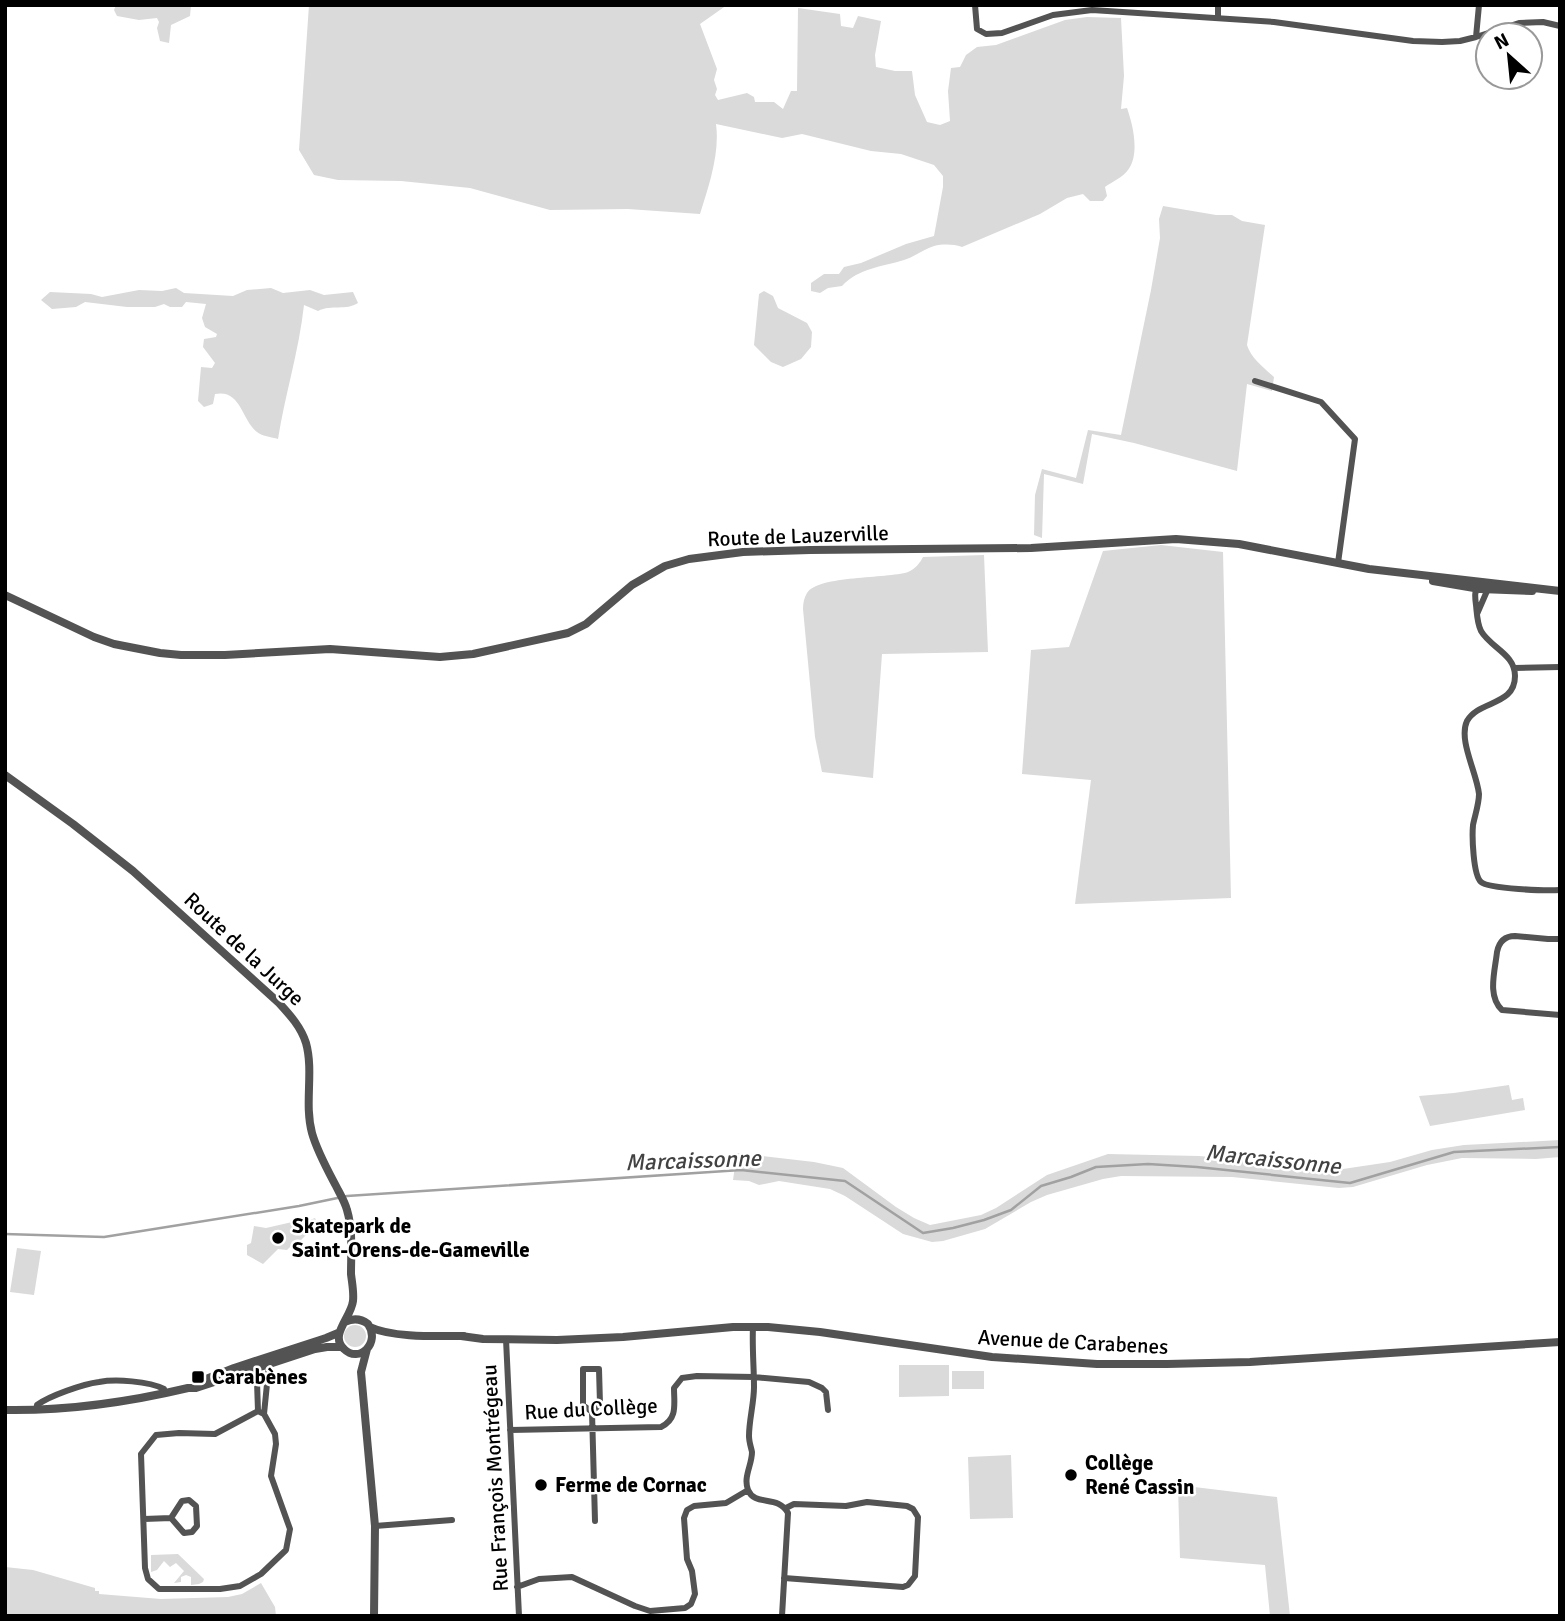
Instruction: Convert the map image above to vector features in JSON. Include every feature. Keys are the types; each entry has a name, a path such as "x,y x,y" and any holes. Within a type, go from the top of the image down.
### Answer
{"street":[{"path":"975,5 978,29 986,34 1011,31 1053,15 1075,11 1125,11 1306,26 1413,41 1442,43 1474,37"},
{"path":"1218,5 1218,18"},
{"path":"1255,381 1321,402 1355,439 1338,564"},
{"name":"Route de Lauzerville","path":"5,595 94,637 160,653 225,655 330,649 440,657 487,651 568,633 586,625 642,578 665,566 689,559 743,552 1050,547 1176,539 1239,544 1338,564 1481,586 1556,590"},
{"path":"1481,586 1478,622 1483,633 1510,659 1514,668 1514,684 1510,693 1500,701 1474,713 1465,729 1479,794 1473,831 1476,872 1479,881 1488,886 1560,890"},
{"path":"1477,614 1481,586"},
{"path":"1514,668 1560,667"},
{"name":"Route de la Jurge","path":"5,775 133,871 290,1015 302,1034 308,1051 311,1131 345,1206 349,1224 353,1301 345,1322"},
{"path":"1560,939 1510,936 1502,940 1496,952 1493,994 1502,1010 1560,1015"},
{"name":"Route de la Jurge","path":"353,1301 367,1324"},
{"path":"361,1372 338,1340 338,1333 345,1322 351,1320 367,1324 373,1336 361,1372 375,1525 374,1616"},
{"name":"Avenue de Carabenes","path":"367,1324 382,1331 401,1334 557,1340 753,1327 820,1332 992,1357 1097,1364 1251,1362 1560,1342"},
{"path":"753,1327 754,1390 749,1438 752,1452 747,1479 748,1490 760,1500 777,1502 786,1508 789,1519 782,1616"},
{"path":"188,1388 231,1368 338,1333"},
{"name":"Avenue de Carabenes","path":"369,1347 383,1338 401,1334"},
{"name":"Avenue de Carabenes","path":"461,1336 557,1335 586,1338"},
{"name":"Rue François Montrégeau","path":"506,1339 519,1616"},
{"path":"5,1410 36,1410 138,1399 196,1388 315,1349 327,1347 355,1354 369,1347"},
{"path":"257,1361 253,1367 261,1413 275,1434 271,1476 290,1529 286,1550 261,1574 240,1586 220,1589 159,1589 148,1579 145,1568 141,1454 156,1435 215,1434 261,1413"},
{"path":"261,1413 269,1364"},
{"path":"592,1412 583,1405 583,1369 599,1369 600,1404 592,1412 595,1521"},
{"name":"Rue du Collège","path":"510,1430 661,1427 669,1422 674,1414 674,1388 682,1378 697,1376 809,1382 826,1392 828,1410"},
{"path":"36,1410 37,1405 49,1398 102,1381 142,1382 160,1387 165,1393"},
{"path":"517,1587 539,1579 572,1577 650,1611 685,1608 691,1604 695,1594 692,1571 687,1559 684,1518 687,1510 694,1506 726,1503 748,1490"},
{"path":"144,1518 171,1518 184,1533 192,1532 197,1526 196,1506 189,1500 182,1501 171,1518"},
{"path":"784,1578 903,1587 908,1585 915,1576 918,1517 913,1509 907,1506 867,1502 846,1506 794,1504 786,1508"},
{"path":"375,1525 452,1520"}],"shaded area":[{"path":"116,5 191,5 190,16 171,25 169,43 160,41 157,18 139,20 117,16 114,10"},
{"path":"309,5 727,5 700,24 717,69 714,80 717,89 715,95 718,100 747,93 754,97 755,102 774,102 783,109 791,91 797,91 798,8 840,14 841,26 853,28 858,16 881,21 875,55 876,67 912,71 915,95 927,122 940,125 950,121 948,91 951,68 960,67 966,55 977,47 996,45 1065,20 1087,17 1121,18 1124,76 1121,109 1127,108 1134,139 1134,156 1126,173 1105,187 1107,196 1103,201 1090,201 1083,194 1067,198 1040,214 962,247 934,246 908,259 863,272 842,286 828,288 820,293 811,291 811,283 824,274 839,274 844,267 934,236 943,176 934,165 901,154 871,151 802,134 782,138 716,124 715,158 700,214 628,209 550,210 470,188 401,181 338,180 314,175 299,150"},
{"path":"1163,206 1232,215 1242,221 1265,225 1247,345 1255,358 1274,377 1272,391 1247,384 1237,471 1092,434 1083,484 1044,474 1042,538 1034,535 1035,495 1042,469 1076,478 1088,430 1121,435 1151,290 1160,238 1159,219"},
{"path":"176,288 184,293 233,296 247,290 271,288 283,293 310,290 324,295 353,292 358,303 349,307 318,311 304,305 278,439 257,432 230,396 215,394 213,404 204,407 198,401 201,367 212,368 215,363 203,347 204,339 216,337 217,334 205,327 202,318 206,304 186,302 182,307 164,304 155,307 127,307 85,302 76,307 52,309 41,300 50,292 102,297 139,290 162,291"},
{"path":"764,291 773,296 778,308 807,323 812,332 811,347 801,359 783,367 771,362 754,345 759,294"},
{"path":"1161,545 1223,552 1231,898 1075,904 1091,780 1022,774 1031,650 1069,647 1103,551"},
{"path":"984,555 988,652 882,654 873,778 822,772 815,737 803,609 807,593 814,587 838,580 908,572 917,566 923,557"},
{"path":"1509,1085 1512,1100 1523,1098 1525,1110 1430,1126 1419,1096 1454,1093"},
{"path":"1560,1140 1560,1157 1462,1158 1427,1165 1353,1187 1339,1188 1232,1177 1121,1176 1047,1195 985,1229 932,1242 903,1234 830,1189 779,1181 759,1185 733,1180 737,1153 843,1168 896,1207 930,1225 981,1215 1047,1175 1108,1154 1199,1156 1343,1169 1390,1162 1432,1150 1464,1145"},
{"name":"Skatepark de Saint-Orens-de-Gameville","path":"315,1218 318,1225 305,1231 307,1234 298,1247 278,1249 263,1264 247,1255 247,1245 251,1243 254,1226 266,1228 301,1220 302,1223"},
{"path":"17,1248 41,1251 34,1295 10,1292"},
{"path":"355,1325 363,1328 366,1336 363,1344 355,1347 347,1344 344,1336 347,1328"},
{"path":"899,1365 949,1365 949,1396 899,1397"},
{"path":"952,1371 984,1371 984,1389 952,1389"},
{"path":"1011,1455 1013,1518 970,1519 968,1457"},
{"path":"1178,1485 1277,1497 1290,1616 1270,1616 1265,1565 1180,1558"},
{"path":"178,1554 204,1579 203,1582 191,1585 191,1577 186,1575 181,1577 181,1582 174,1583 184,1571 176,1563 170,1567 164,1561 157,1570 151,1572 151,1555"},
{"path":"5,1567 33,1570 95,1588 99,1594 161,1599 228,1597 242,1594 261,1583 275,1607 276,1616 5,1616"}],"waterway":[{"name":"Marcaissonne","path":"5,1234 104,1237 347,1196 741,1170 845,1181 923,1233 984,1220 1011,1210 1041,1186 1096,1167 1148,1164 1197,1167 1350,1183 1454,1152 1560,1147"}],"place":[{"name":"Skatepark de Saint-Orens-de-Gameville","path":"278,1238"},
{"name":"Carabènes","path":"198,1377"},
{"name":"Collège René Cassin","path":"1071,1475"},
{"name":"Ferme de Cornac","path":"541,1485"}]}
